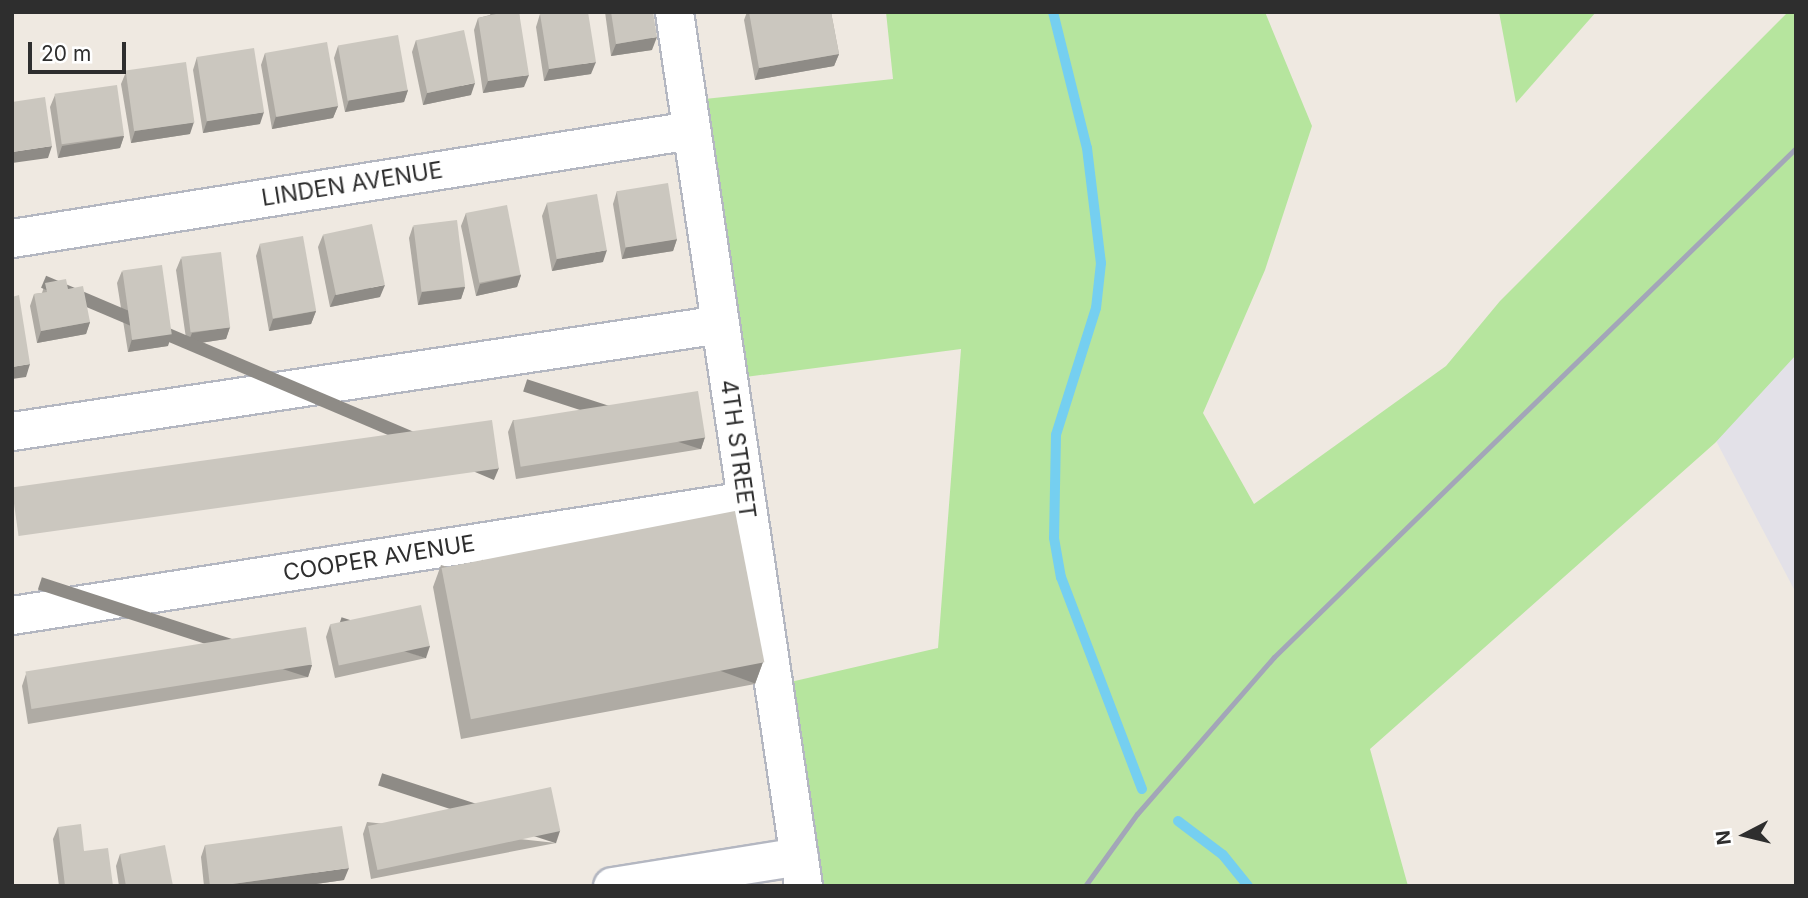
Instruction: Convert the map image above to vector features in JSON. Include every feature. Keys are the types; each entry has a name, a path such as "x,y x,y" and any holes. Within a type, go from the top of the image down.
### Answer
{"street":[{"name":"4TH STREET","path":"674,12 801,871"},
{"name":"LINDEN AVENUE","path":"12,238 691,130"},
{"path":"12,431 720,324"},
{"name":"COOPER AVENUE","path":"12,615 746,500"},
{"path":"612,886 801,871"}],"shaded area":[{"path":"1796,355 1796,593 1714,437"}],"green space":[{"path":"886,12 1265,12 1312,126 1265,270 1203,413 1254,504 1446,366 1500,301 1788,12 1796,12 1796,355 1715,443 1370,749 1408,886 802,886 786,683 938,648 961,349 738,378 695,100 893,79"},
{"path":"1499,12 1596,12 1516,103"}],"building":[{"path":"496,12 519,12 529,75 488,81 478,18"},
{"path":"588,12 596,62 549,69 540,14"},
{"path":"611,12 653,12 657,37 616,44"},
{"path":"749,12 831,12 839,54 759,68"},
{"path":"464,30 475,83 427,93 416,40"},
{"path":"398,35 408,90 348,101 338,46"},
{"path":"327,42 338,106 276,117 265,53"},
{"path":"254,48 264,112 207,121 197,57"},
{"path":"186,62 194,122 134,131 126,70"},
{"path":"117,85 124,136 62,144 55,94"},
{"path":"45,97 52,146 12,152 12,102"},
{"path":"668,183 677,239 626,247 617,191"},
{"path":"597,194 607,250 557,259 547,203"},
{"path":"507,205 521,275 479,283 466,213"},
{"path":"457,220 465,287 421,292 413,225"},
{"path":"372,224 385,285 336,295 323,234"},
{"path":"303,236 316,311 273,318 260,244"},
{"path":"221,252 230,327 191,332 181,257"},
{"path":"162,265 172,334 132,340 122,271"},
{"path":"66,279 68,289 83,286 90,322 41,331 34,294 47,292 45,283"},
{"path":"19,295 30,364 12,367 12,297"},
{"path":"698,391 705,437 521,467 513,420"},
{"path":"492,420 499,469 19,536 12,487"},
{"path":"735,511 764,662 471,719 441,568"},
{"path":"421,605 430,646 339,665 330,624"},
{"path":"306,627 312,665 31,709 25,671"},
{"path":"551,787 560,831 377,870 368,826"},
{"path":"81,824 84,851 108,848 113,886 65,886 58,827"},
{"path":"342,826 349,868 210,886 205,845"},
{"path":"165,845 173,886 126,886 120,854"}],"waterway":[{"path":"1053,12 1087,148 1101,263 1096,308 1056,435 1054,538 1061,577 1142,789"},
{"path":"1178,821 1223,855 1248,886"}],"railway":[{"path":"1085,886 1137,814 1274,657 1796,148"}]}
